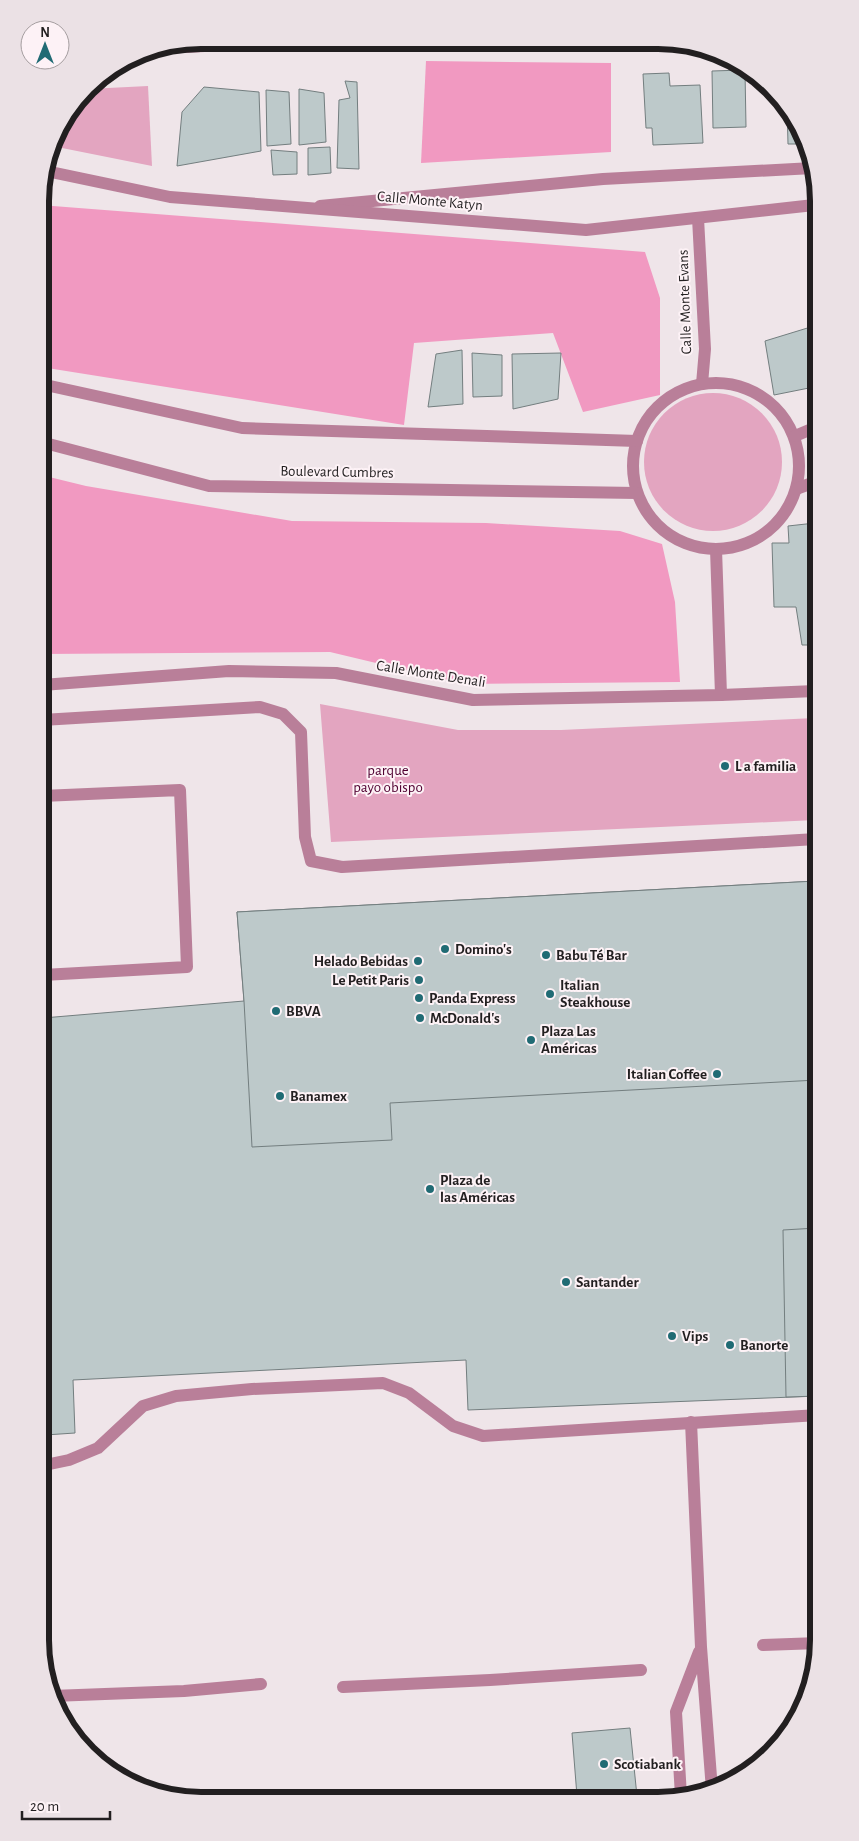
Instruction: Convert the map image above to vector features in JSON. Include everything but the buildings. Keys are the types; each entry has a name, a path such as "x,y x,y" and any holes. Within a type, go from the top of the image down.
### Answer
{"street":[{"path":"302,207 603,179 806,168"},
{"name":"Calle Monte Katyn","path":"52,172 170,197 586,230 810,205"},
{"name":"Calle Monte Evans","path":"698,218 705,349 702,384"},
{"path":"702,384 731,384 758,394 780,412 795,436 800,462 796,489 785,514 766,533 743,545 716,550 693,546 671,536 654,521 641,502 634,480 632,460 636,441 645,422 658,406 675,394 702,384"},
{"path":"49,386 242,428 636,441"},
{"path":"795,436 810,430"},
{"name":"Boulevard Cumbres","path":"49,444 209,486 638,493"},
{"path":"796,489 810,484"},
{"path":"716,550 721,695"},
{"name":"Calle Monte Denali","path":"49,685 239,672 336,673 473,700 810,691"},
{"path":"49,720 260,707 283,714 301,732 306,837 311,860 342,867 810,839"},
{"path":"49,796 180,790 187,967 49,975"},
{"path":"49,1464 69,1460 98,1448 143,1406 176,1396 252,1389 383,1384 409,1393 453,1426 483,1436 810,1415"},
{"path":"691,1422 701,1647 711,1782"},
{"path":"763,1645 810,1643"},
{"path":"682,1790 676,1712 701,1647"},
{"path":"343,1687 641,1670"},
{"path":"59,1696 184,1691 260,1684"}],"green space":[{"path":"148,86 152,166 59,147 64,134 80,108 100,88"},
{"path":"713,393 739,398 762,413 777,436 782,462 777,488 762,511 739,526 713,531 687,526 664,511 649,488 644,462 649,436 664,413 687,398"},
{"name":"parque payo obispo","path":"320,704 458,730 561,730 810,718 810,820 331,842"}],"shaded area":[{"path":"426,61 611,63 611,152 421,163"},
{"path":"49,206 645,252 660,298 660,395 583,412 553,333 414,343 404,425 49,368"},
{"path":"49,477 86,486 292,521 486,523 620,531 662,544 675,602 680,682 464,684 330,652 49,654"}],"place":[{"name":"L a familia","path":"725,766"},
{"name":"Domino's","path":"445,949"},
{"name":"Babu Té Bar","path":"546,955"},
{"name":"Helado Bebidas","path":"418,961"},
{"name":"Le Petit Paris","path":"419,980"},
{"name":"Italian Steakhouse","path":"550,994"},
{"name":"Panda Express","path":"419,998"},
{"name":"BBVA","path":"276,1011"},
{"name":"McDonald's","path":"420,1018"},
{"name":"Plaza Las Américas","path":"531,1040"},
{"name":"Italian Coffee","path":"717,1074"},
{"name":"Banamex","path":"280,1096"},
{"name":"Plaza de las Américas","path":"430,1189"},
{"name":"Santander","path":"566,1282"},
{"name":"Vips","path":"672,1336"},
{"name":"Banorte","path":"730,1345"},
{"name":"Scotiabank","path":"604,1764"}]}
